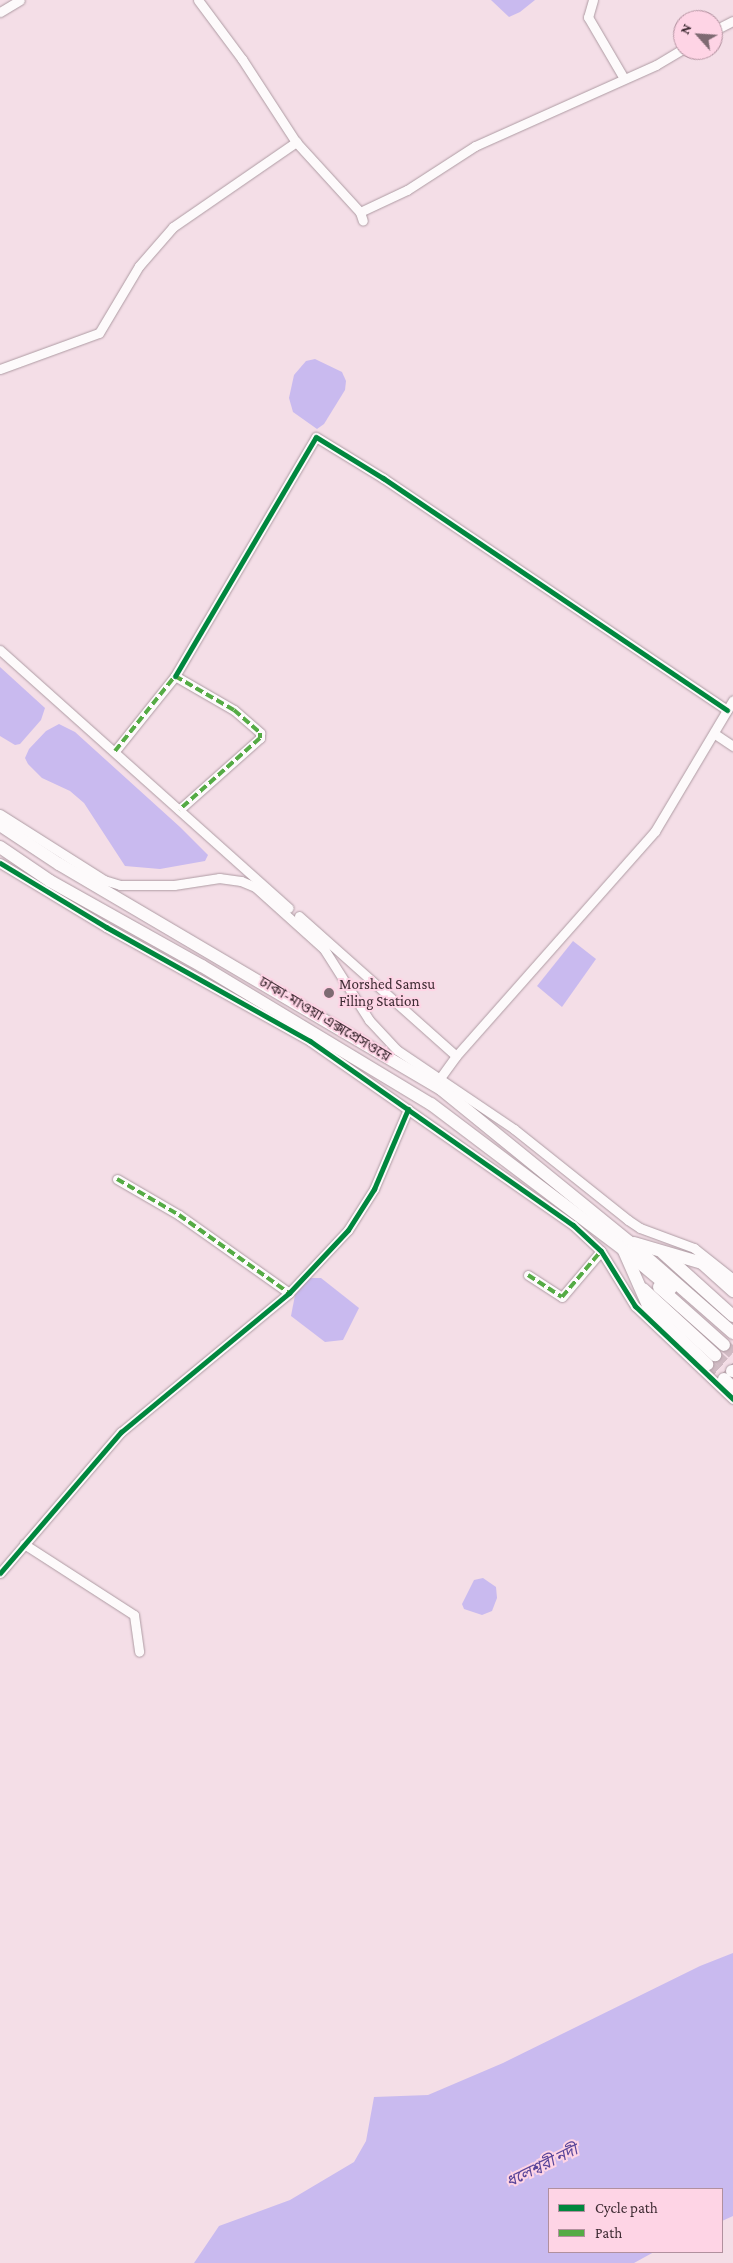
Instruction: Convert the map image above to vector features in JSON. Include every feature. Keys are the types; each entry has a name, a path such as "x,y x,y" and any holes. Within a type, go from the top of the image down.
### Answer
{"highway":[{"name":"ঢাকা-মাওয়া এক্সপ্রেসওয়ে","path":"0,825 59,864 441,1089 628,1255 720,1349"},
{"name":"ঢাকা-মাওয়া এক্সপ্রেসওয়ে","path":"0,847 50,881 202,966 431,1104 628,1255 720,1349"},
{"name":"ঢাকা-মাওয়া এক্সপ্রেসওয়ে","path":"628,1255 648,1247 702,1263 733,1291"},
{"name":"ঢাকা-মাওয়া এক্সপ্রেসওয়ে","path":"648,1247 733,1323"},
{"name":"ঢাকা-মাওয়া এক্সপ্রেসওয়ে","path":"661,1251 733,1316"},
{"name":"ঢাকা-মাওয়া এক্সপ্রেসওয়ে","path":"628,1255 642,1291 720,1349"},
{"name":"ঢাকা-মাওয়া এক্সপ্রেসওয়ে","path":"684,1258 733,1298"},
{"name":"ঢাকা-মাওয়া এক্সপ্রেসওয়ে","path":"684,1258 733,1307"}],"street":[{"path":"0,12 20,0"},
{"path":"198,0 242,59 296,142 361,217 475,146 623,78 656,65 673,55"},
{"path":"593,0 588,17 623,78"},
{"path":"0,369 99,333 139,266 173,227 296,142"},
{"path":"115,751 175,676 316,437 383,478 727,710"},
{"path":"0,650 456,1056"},
{"path":"175,676 234,710 261,736 179,810"},
{"path":"440,1078 456,1056 655,831 715,734 733,700"},
{"path":"715,734 733,746"},
{"path":"0,814 104,880 120,885 149,887 219,878 241,881 255,887 324,949 369,1020 384,1038 418,1066 440,1078 514,1129 628,1220 640,1228 694,1248 733,1279"},
{"path":"0,863 106,927 262,1011 408,1109 573,1225 601,1251 636,1306 733,1399"},
{"path":"0,1573 121,1432 289,1293 348,1230 374,1189 408,1109"},
{"path":"117,1179 179,1215 289,1293"},
{"path":"528,1275 562,1296 601,1251"},
{"path":"24,1544 134,1616 139,1652"}],"water":[{"path":"491,0 535,0 520,12 509,17"},
{"path":"315,359 342,372 346,381 345,390 324,424 317,429 293,412 289,398 294,375 306,361"},
{"path":"0,667 45,708 41,720 20,744 15,745 0,736"},
{"path":"59,724 75,732 180,827 208,855 205,861 160,869 125,866 84,803 70,791 42,778 28,764 25,758 29,749 46,731"},
{"path":"573,941 596,959 562,1007 537,986"},
{"path":"309,1278 321,1278 359,1308 343,1340 325,1342 291,1316 295,1295"},
{"path":"483,1578 496,1587 497,1598 492,1611 482,1615 464,1609 462,1604 474,1580"},
{"name":"ধলেশ্বরী নদী","path":"733,1953 733,2216 723,2221 723,2188 548,2188 548,2253 652,2253 634,2263 194,2263 219,2226 290,2200 354,2162 366,2141 374,2097 428,2095 503,2063 700,1966"}],"tunnel":[{"path":"724,1345 733,1353"},
{"path":"715,1355 732,1371"},
{"path":"707,1364 724,1379"}],"marked path":[{"path":"115,751 175,676 234,710 260,733 260,738 179,810"},
{"path":"117,1179 179,1215 289,1293"},
{"path":"528,1275 562,1297 601,1251"}],"cycle path":[{"path":"175,676 316,437 383,478 727,710"},
{"path":"0,863 106,927 310,1041 573,1225 601,1251 635,1306 733,1399"},
{"path":"0,1573 121,1432 289,1293 348,1230 374,1189 408,1109"}],"place":[{"name":"Morshed Samsu Filing Station","path":"329,993"}]}
